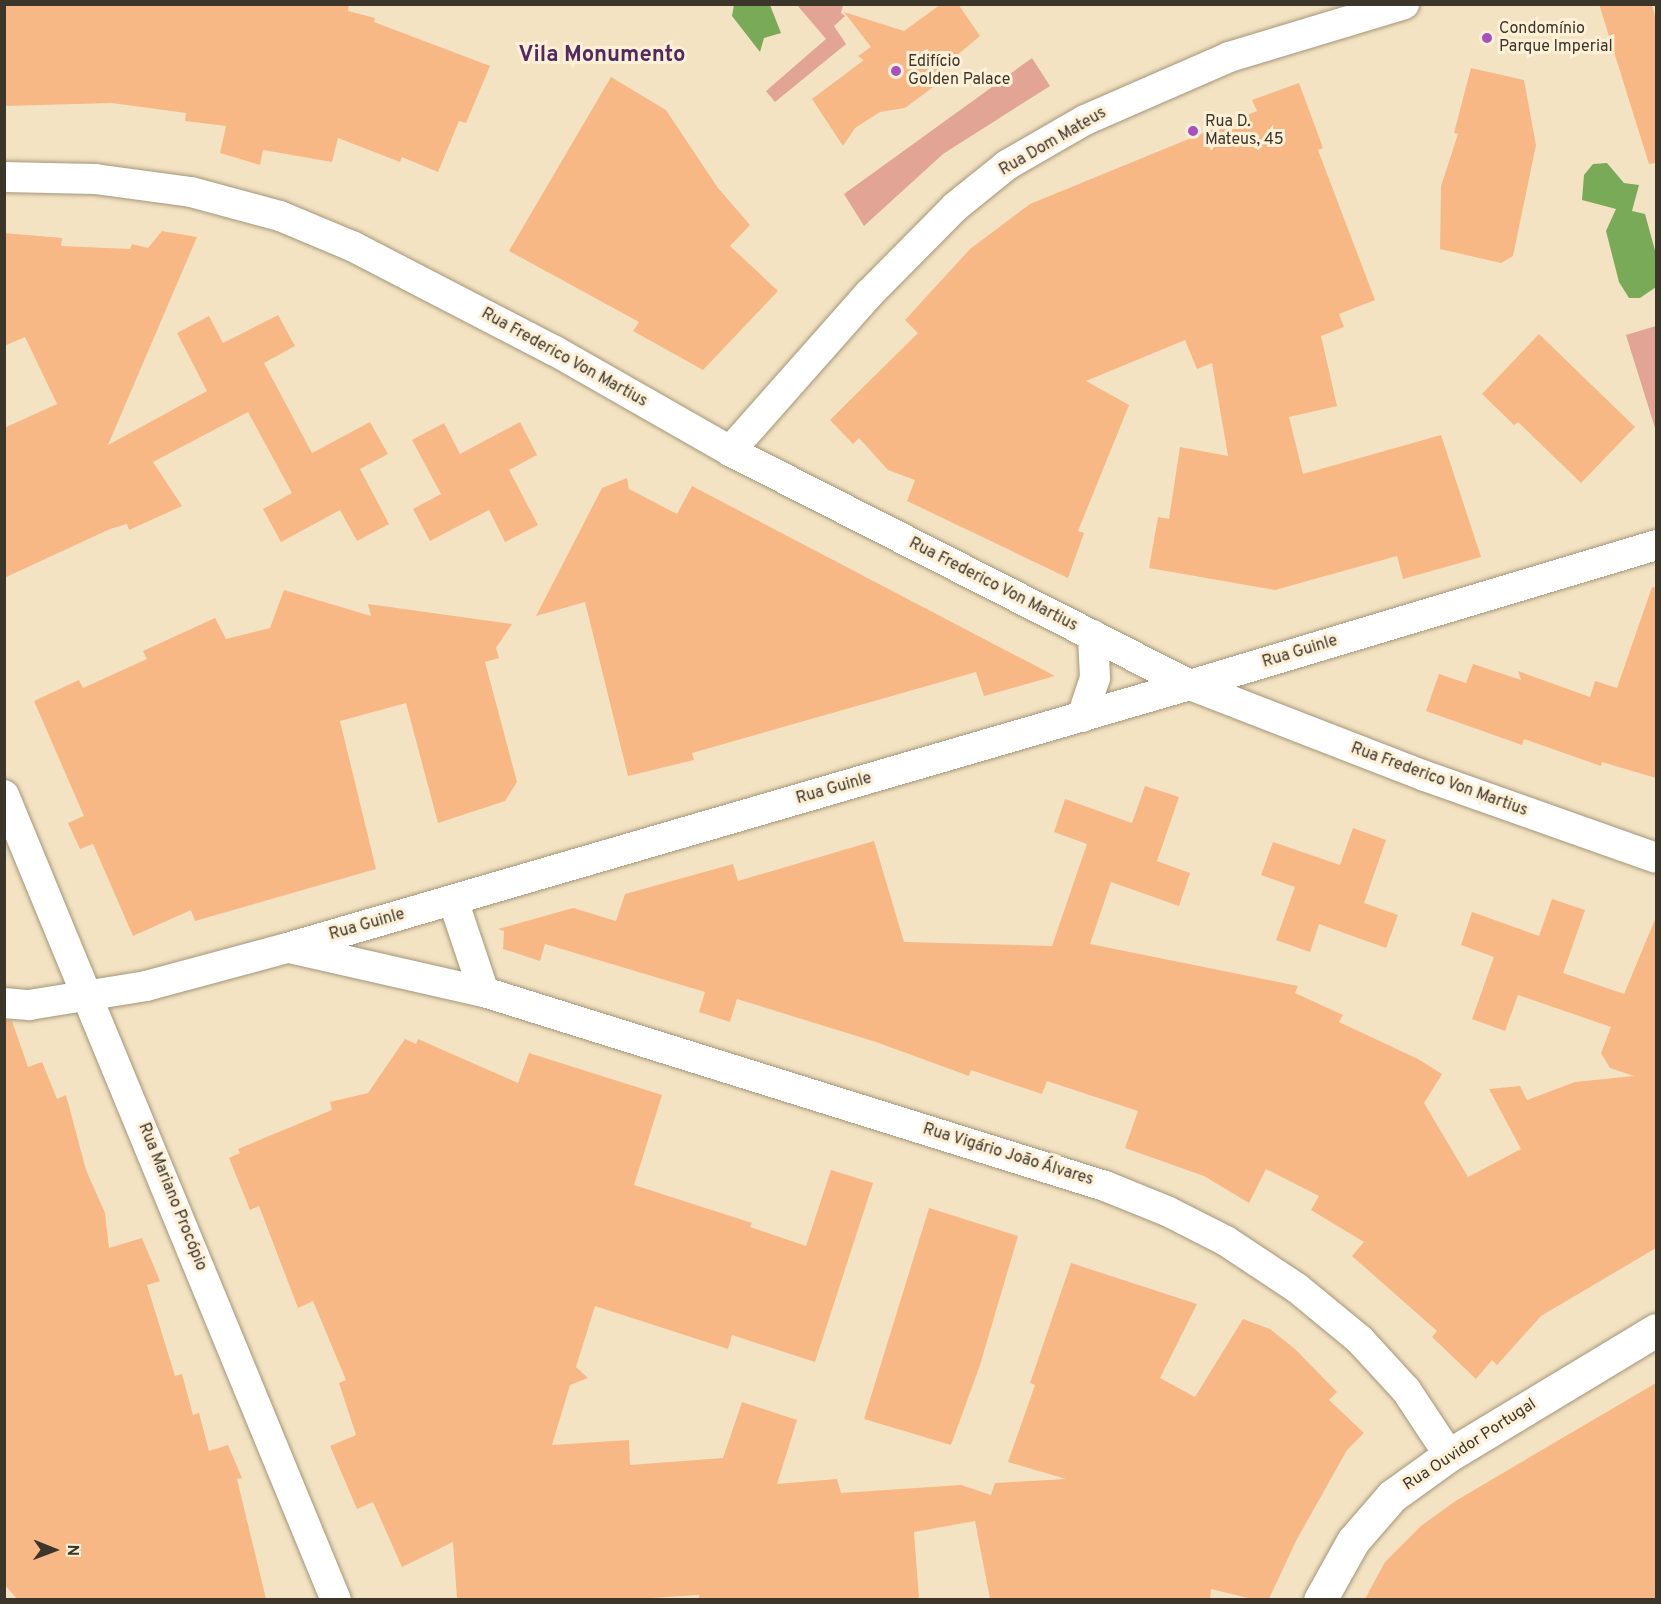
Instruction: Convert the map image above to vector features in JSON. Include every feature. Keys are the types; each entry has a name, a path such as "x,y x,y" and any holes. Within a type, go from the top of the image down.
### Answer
{"street":[{"name":"Rua Dom Mateus","path":"730,450 869,294 955,207 1007,165 1085,120 1229,57 1404,4"},
{"name":"Rua Frederico Von Martius","path":"4,177 95,179 190,192 280,216 354,247 555,351 730,450 1190,685 1425,776 1656,858"},
{"name":"Rua Guinle","path":"4,1003 29,1005 90,997 146,986 287,948 1082,717 1656,544"},
{"name":"Rua Frederico Von Martius","path":"1082,717 1095,678 1092,635"},
{"name":"Rua Mariano Procópio","path":"4,795 90,997 336,1599"},
{"path":"453,900 484,992"},
{"name":"Rua Vigário João Álvares","path":"287,948 484,992 1105,1186 1167,1211 1226,1241 1297,1288 1360,1340 1406,1390 1449,1455"},
{"name":"Rua Ouvidor Portugal","path":"1320,1599 1353,1541 1392,1496 1449,1455 1656,1330"}],"shaded area":[{"path":"734,5 770,5 781,33 764,38 760,52 732,16"},
{"path":"797,5 843,5 841,13 845,16 834,26 846,44 775,102 766,91 826,39"},
{"path":"1032,58 1050,86 943,154 864,226 844,194"},
{"path":"1607,163 1624,183 1639,185 1632,211 1645,214 1656,254 1656,287 1640,298 1629,298 1619,282 1606,231 1616,209 1582,200 1584,175 1593,164"},
{"path":"1656,326 1656,431 1626,335"}],"building":[{"path":"4,4 349,4 348,11 375,18 374,22 490,66 466,123 459,121 438,172 402,157 400,162 338,138 332,162 263,150 260,165 220,153 226,126 185,121 186,113 112,103 4,106"},
{"name":"Edifício Golden Palace","path":"941,4 958,4 980,36 944,66 936,85 905,108 880,112 855,128 843,146 812,99 864,60 858,56 871,47 844,12 904,31"},
{"path":"1599,4 1652,4 1656,21 1656,163 1649,164"},
{"path":"1471,68 1524,80 1536,145 1513,256 1501,263 1440,249 1441,186 1458,134 1454,133"},
{"path":"611,77 666,110 718,188 750,225 730,246 778,291 703,370 633,331 639,322 509,251"},
{"path":"1299,83 1323,148 1318,150 1375,300 1339,314 1344,327 1321,336 1337,406 1289,417 1303,474 1441,435 1481,557 1403,579 1397,556 1275,590 1149,568 1158,517 1169,519 1180,447 1228,456 1212,363 1197,369 1185,340 1086,381 1129,405 1078,531 1084,533 1068,578 907,501 915,480 888,470 859,438 853,444 830,420 918,333 905,320 970,249 1030,204 1257,111 1252,100"},
{"path":"162,231 197,237 108,445 207,391 177,333 209,316 223,343 278,315 295,346 264,363 312,453 370,422 388,454 360,469 389,524 357,541 340,510 281,542 263,509 292,493 248,412 153,462 182,506 129,530 127,524 110,529 4,578 4,428 57,404 25,337 4,346 4,233 62,238 61,246 130,249 132,244 148,248"},
{"path":"1539,334 1635,427 1581,483 1518,422 1514,425 1482,394"},
{"path":"520,422 537,455 509,470 538,525 505,542 489,510 430,541 413,509 441,494 412,440 444,423 460,454"},
{"path":"627,478 629,489 677,514 692,486 1055,676 984,696 976,672 692,753 694,760 628,776 585,602 536,616 602,488"},
{"path":"1652,587 1656,588 1656,778 1602,762 1601,766 1524,739 1522,745 1426,711 1439,674 1466,683 1473,664 1521,680 1518,671 1590,697 1595,681 1617,688"},
{"path":"284,590 371,616 368,604 512,624 496,648 499,658 485,662 517,782 505,801 438,823 406,703 340,721 376,869 195,921 191,910 133,936 93,844 80,849 68,823 84,816 34,701 79,680 83,688 147,659 143,651 215,618 226,639 270,628"},
{"path":"1145,786 1179,797 1157,861 1190,873 1179,906 1111,882 1090,944 1298,986 1295,993 1343,1015 1339,1022 1418,1059 1442,1074 1424,1103 1468,1177 1521,1149 1489,1089 1520,1086 1527,1100 1575,1082 1634,1076 1610,1068 1601,1053 1611,1027 1518,995 1505,1031 1472,1019 1494,957 1461,945 1472,912 1539,936 1552,899 1585,910 1563,973 1624,994 1656,917 1656,1248 1541,1316 1497,1365 1492,1360 1476,1379 1432,1337 1437,1331 1352,1256 1364,1242 1311,1210 1319,1196 1266,1169 1249,1203 1204,1176 1125,1148 1138,1111 1047,1081 1042,1094 971,1070 969,1076 876,1042 737,999 730,1022 699,1012 705,992 545,944 540,961 503,949 504,931 498,929 573,908 616,921 625,894 733,864 738,881 874,841 904,942 1052,946 1087,844 1054,832 1065,799 1132,823"},
{"path":"1353,828 1386,840 1364,903 1398,915 1386,948 1319,924 1310,952 1276,940 1295,887 1261,875 1273,842 1340,865"},
{"path":"4,1020 12,1021 28,1067 42,1062 57,1099 66,1095 86,1170 105,1213 109,1248 142,1238 160,1281 147,1285 175,1376 182,1374 193,1415 199,1413 209,1451 228,1445 242,1478 237,1479 266,1599 17,1599 4,1584"},
{"path":"405,1039 416,1044 418,1039 518,1083 529,1053 662,1095 634,1185 752,1223 750,1227 806,1246 831,1170 873,1183 815,1362 732,1335 728,1349 595,1306 576,1367 588,1378 570,1385 552,1445 629,1440 630,1465 723,1458 742,1402 797,1420 777,1484 837,1479 841,1493 961,1485 991,1495 995,1483 1066,1479 1008,1462 1035,1385 1030,1383 1071,1263 1197,1304 1160,1378 1195,1397 1243,1319 1270,1329 1295,1349 1337,1392 1329,1400 1364,1433 1347,1450 1296,1541 1269,1599 1252,1599 1211,1589 1210,1599 990,1599 975,1521 914,1532 919,1599 699,1599 699,1595 634,1599 457,1599 453,1542 402,1567 373,1502 357,1509 330,1446 356,1435 339,1383 346,1380 313,1301 298,1308 259,1206 250,1210 229,1158 240,1153 238,1149 332,1110 330,1102 368,1093"},
{"path":"929,1208 1018,1236 980,1365 951,1445 864,1419"},
{"path":"1656,1383 1656,1599 1365,1599 1385,1562 1422,1525 1457,1500"}],"place":[{"name":"Condomínio Parque Imperial","path":"1487,38"},
{"name":"Edifício Golden Palace","path":"896,71"},
{"name":"Rua D. Mateus, 45","path":"1193,131"}],"district":[{"name":"Vila Monumento","path":"602,56"}]}
